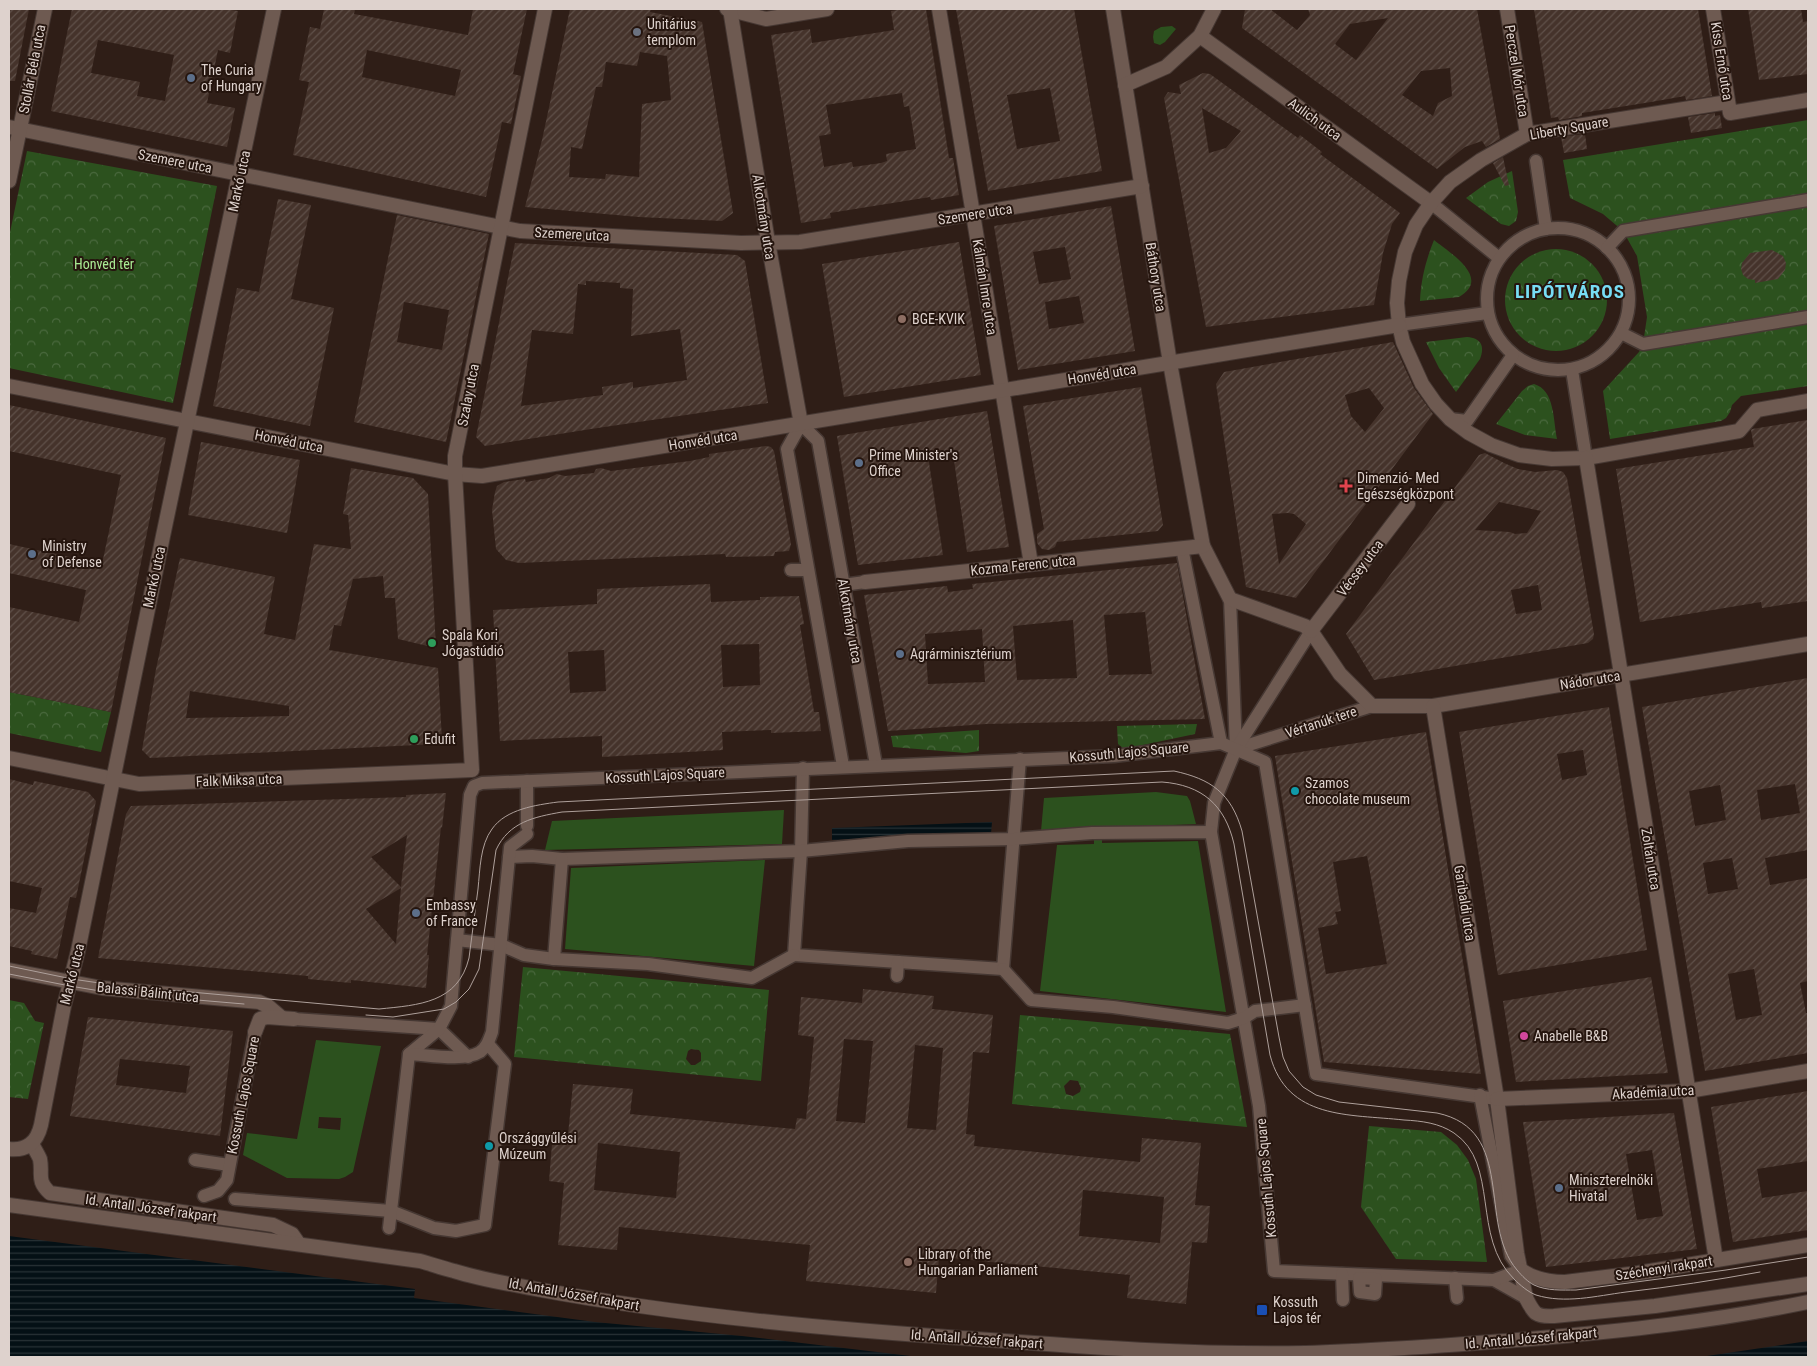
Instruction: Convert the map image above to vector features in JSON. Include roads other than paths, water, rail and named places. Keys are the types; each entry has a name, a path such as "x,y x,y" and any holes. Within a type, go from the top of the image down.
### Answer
{"street":[{"name":"Stollár Béla utca","path":"14,129 45,9"},
{"name":"Markó utca","path":"32,1144 39,1135 64,1006 71,983 274,9"},
{"name":"Szalay utca","path":"474,786 455,474 457,446 545,9"},
{"path":"729,9 766,19 827,9"},
{"name":"Alkotmány utca","path":"729,9 801,424 818,441 876,765"},
{"name":"Kálmán Imre utca","path":"939,9 1031,564"},
{"name":"Báthory utca","path":"1113,9 1170,363 1203,546"},
{"path":"1125,85 1166,67 1200,36 1214,9"},
{"name":"Perczel Mór utca","path":"1507,9 1527,134"},
{"name":"Kiss Ernő utca","path":"1713,9 1729,107"},
{"name":"Aulich utca","path":"1200,36 1431,203"},
{"name":"Liberty Square","path":"1808,100 1729,107 1527,134 1481,160 1450,182 1431,203 1416,225 1406,252 1398,296 1399,325 1403,342 1422,384 1436,404 1469,433 1519,455 1552,459 1586,458 1739,431 1757,410 1808,401"},
{"name":"Szemere utca","path":"14,129 520,232 800,242 1142,186"},
{"path":"9,181 14,129"},
{"name":"Liberty Square","path":"1536,161 1546,228"},
{"path":"1607,248 1623,231 1808,200"},
{"path":"1431,203 1499,258"},
{"path":"1546,228 1568,228 1589,235 1607,248 1621,267 1629,289 1628,312 1621,333 1609,350 1592,362 1572,370 1552,371 1531,366 1513,356 1492,329 1488,312 1486,294 1490,275 1499,258 1512,244 1528,234 1546,228"},
{"path":"1399,325 1488,312"},
{"path":"1621,333 1643,344 1808,317"},
{"name":"Honvéd utca","path":"9,386 455,474 482,476 1399,325"},
{"path":"1450,418 1467,421 1513,356"},
{"path":"1572,370 1586,458"},
{"name":"Liberty Square","path":"1467,421 1474,425 1482,440"},
{"path":"801,424 787,449 843,766"},
{"name":"Zoltán utca","path":"1586,458 1716,1260"},
{"name":"Vécsey utca","path":"1311,631 1408,504"},
{"path":"1203,546 1230,599 1236,750"},
{"name":"Kozma Ferenc utca","path":"843,585 1203,546"},
{"path":"1182,548 1221,743 1264,762 1316,1074 1480,1095 1497,1099 1520,1270 1526,1298 1533,1312 1541,1316 1655,1306 1808,1284"},
{"path":"791,570 808,570"},
{"name":"Vértanúk tere","path":"1230,599 1305,626 1311,631 1340,674 1372,706 1236,750"},
{"path":"1236,750 1311,631"},
{"name":"Nádor utca","path":"1372,706 1433,706 1808,644"},
{"name":"Garibaldi utca","path":"1433,706 1497,1099"},
{"name":"Kossuth Lajos Square","path":"474,786 482,783 843,766 1114,756 1221,743"},
{"name":"Kossuth Lajos Square","path":"1236,750 1214,803 1211,832 1259,1106 1274,1271 1494,1280 1520,1270"},
{"name":"Falk Miksa utca","path":"9,758 139,784 472,770"},
{"path":"1003,970 1020,759"},
{"path":"794,955 801,851 803,768"},
{"path":"409,1054 468,1058 481,1051 488,1044 492,1032 510,847 527,830 527,781"},
{"path":"389,1228 409,1054 438,1029 451,1006 470,795 474,786"},
{"path":"510,857 532,856 562,859 801,851 908,841 1014,839 1098,832 1211,832"},
{"path":"554,959 562,859"},
{"path":"457,940 501,945 524,956 648,964 684,971 752,978 794,955 1003,970 1031,1000 1076,1008 1112,1007 1228,1023 1244,1018 1255,1011 1305,1005"},
{"path":"897,976 898,962"},
{"name":"Balassi Bálint utca","path":"9,970 71,983 112,989 259,1002 288,1018"},
{"name":"Kossuth Lajos Square","path":"438,1029 288,1018 260,1019 255,1032 227,1180 218,1191 204,1196 391,1211 434,1228 456,1231 485,1225 505,1064 488,1044"},
{"path":"438,1029 468,1058"},
{"name":"Akadémia utca","path":"1497,1099 1688,1091 1808,1071"},
{"path":"1480,1095 1510,1256 1520,1270"},
{"path":"9,1149 24,1149 32,1144"},
{"name":"Id. Antall József rakpart","path":"32,1144 40,1158 40,1180 50,1193 273,1225 292,1234 299,1244"},
{"name":"Kossuth Lajos Square","path":"195,1160 230,1165"},
{"name":"Id. Antall József rakpart","path":"9,1205 420,1261 454,1271 599,1300 714,1315 936,1336 1143,1350 1219,1353 1308,1353 1404,1348 1661,1326 1808,1302"},
{"name":"Széchenyi rakpart","path":"1520,1270 1529,1276 1552,1282 1564,1282 1638,1273 1808,1245"},
{"path":"1342,1274 1343,1300"},
{"path":"1455,1278 1457,1298"},
{"name":"Kossuth Lajos Square","path":"1494,1280 1526,1298"}],"tram line":[{"path":"9,966 113,985 379,1009 408,1006 435,999 446,993 464,973 469,958 481,858 485,842 498,822 513,812 522,809 558,802 1174,771 1199,778 1218,790 1232,807 1242,831 1283,1057 1289,1071 1303,1087 1316,1095 1339,1102 1437,1113 1462,1123 1478,1138 1487,1158 1499,1228 1505,1250 1523,1277 1539,1287 1576,1290 1808,1257"},
{"path":"366,1015 393,1017 444,1009 456,1002 469,989 479,969 496,850 501,841 515,827 523,822 542,816 562,812 1162,782 1176,784 1189,787 1210,800 1225,818 1230,830 1270,1055 1278,1076 1290,1092 1305,1103 1323,1110 1342,1114 1424,1122 1442,1127 1454,1133 1468,1146 1477,1163 1493,1243 1501,1262 1521,1286 1536,1295 1547,1298 1569,1299 1677,1286 1760,1272"},
{"path":"9,974 112,993"},
{"path":"162,997 244,1004"}],"place":[{"name":"Unitárius templom","path":"637,32"},
{"name":"The Curia of Hungary","path":"191,78"},
{"name":"BGE-KVIK","path":"902,319"},
{"name":"Prime Minister's Office","path":"859,463"},
{"name":"Dimenzió- Med Egészségközpont","path":"1346,486"},
{"name":"Ministry of Defense","path":"32,554"},
{"name":"Spala Kori Jógastúdió","path":"432,643"},
{"name":"Agrárminisztérium","path":"900,654"},
{"name":"Edufit","path":"414,739"},
{"name":"Szamos chocolate museum","path":"1295,791"},
{"name":"Embassy of France","path":"416,913"},
{"name":"Anabelle B&B","path":"1524,1036"},
{"name":"Országgyűlési Múzeum","path":"489,1146"},
{"name":"Miniszterelnöki Hivatal","path":"1559,1188"},
{"name":"Library of the Hungarian Parliament","path":"908,1262"},
{"name":"Kossuth Lajos tér","path":"1262,1310"}],"district":[{"name":"LIPÓTVÁROS","path":"1570,291"}],"park label":[{"name":"Honvéd tér","path":"104,264"}]}
